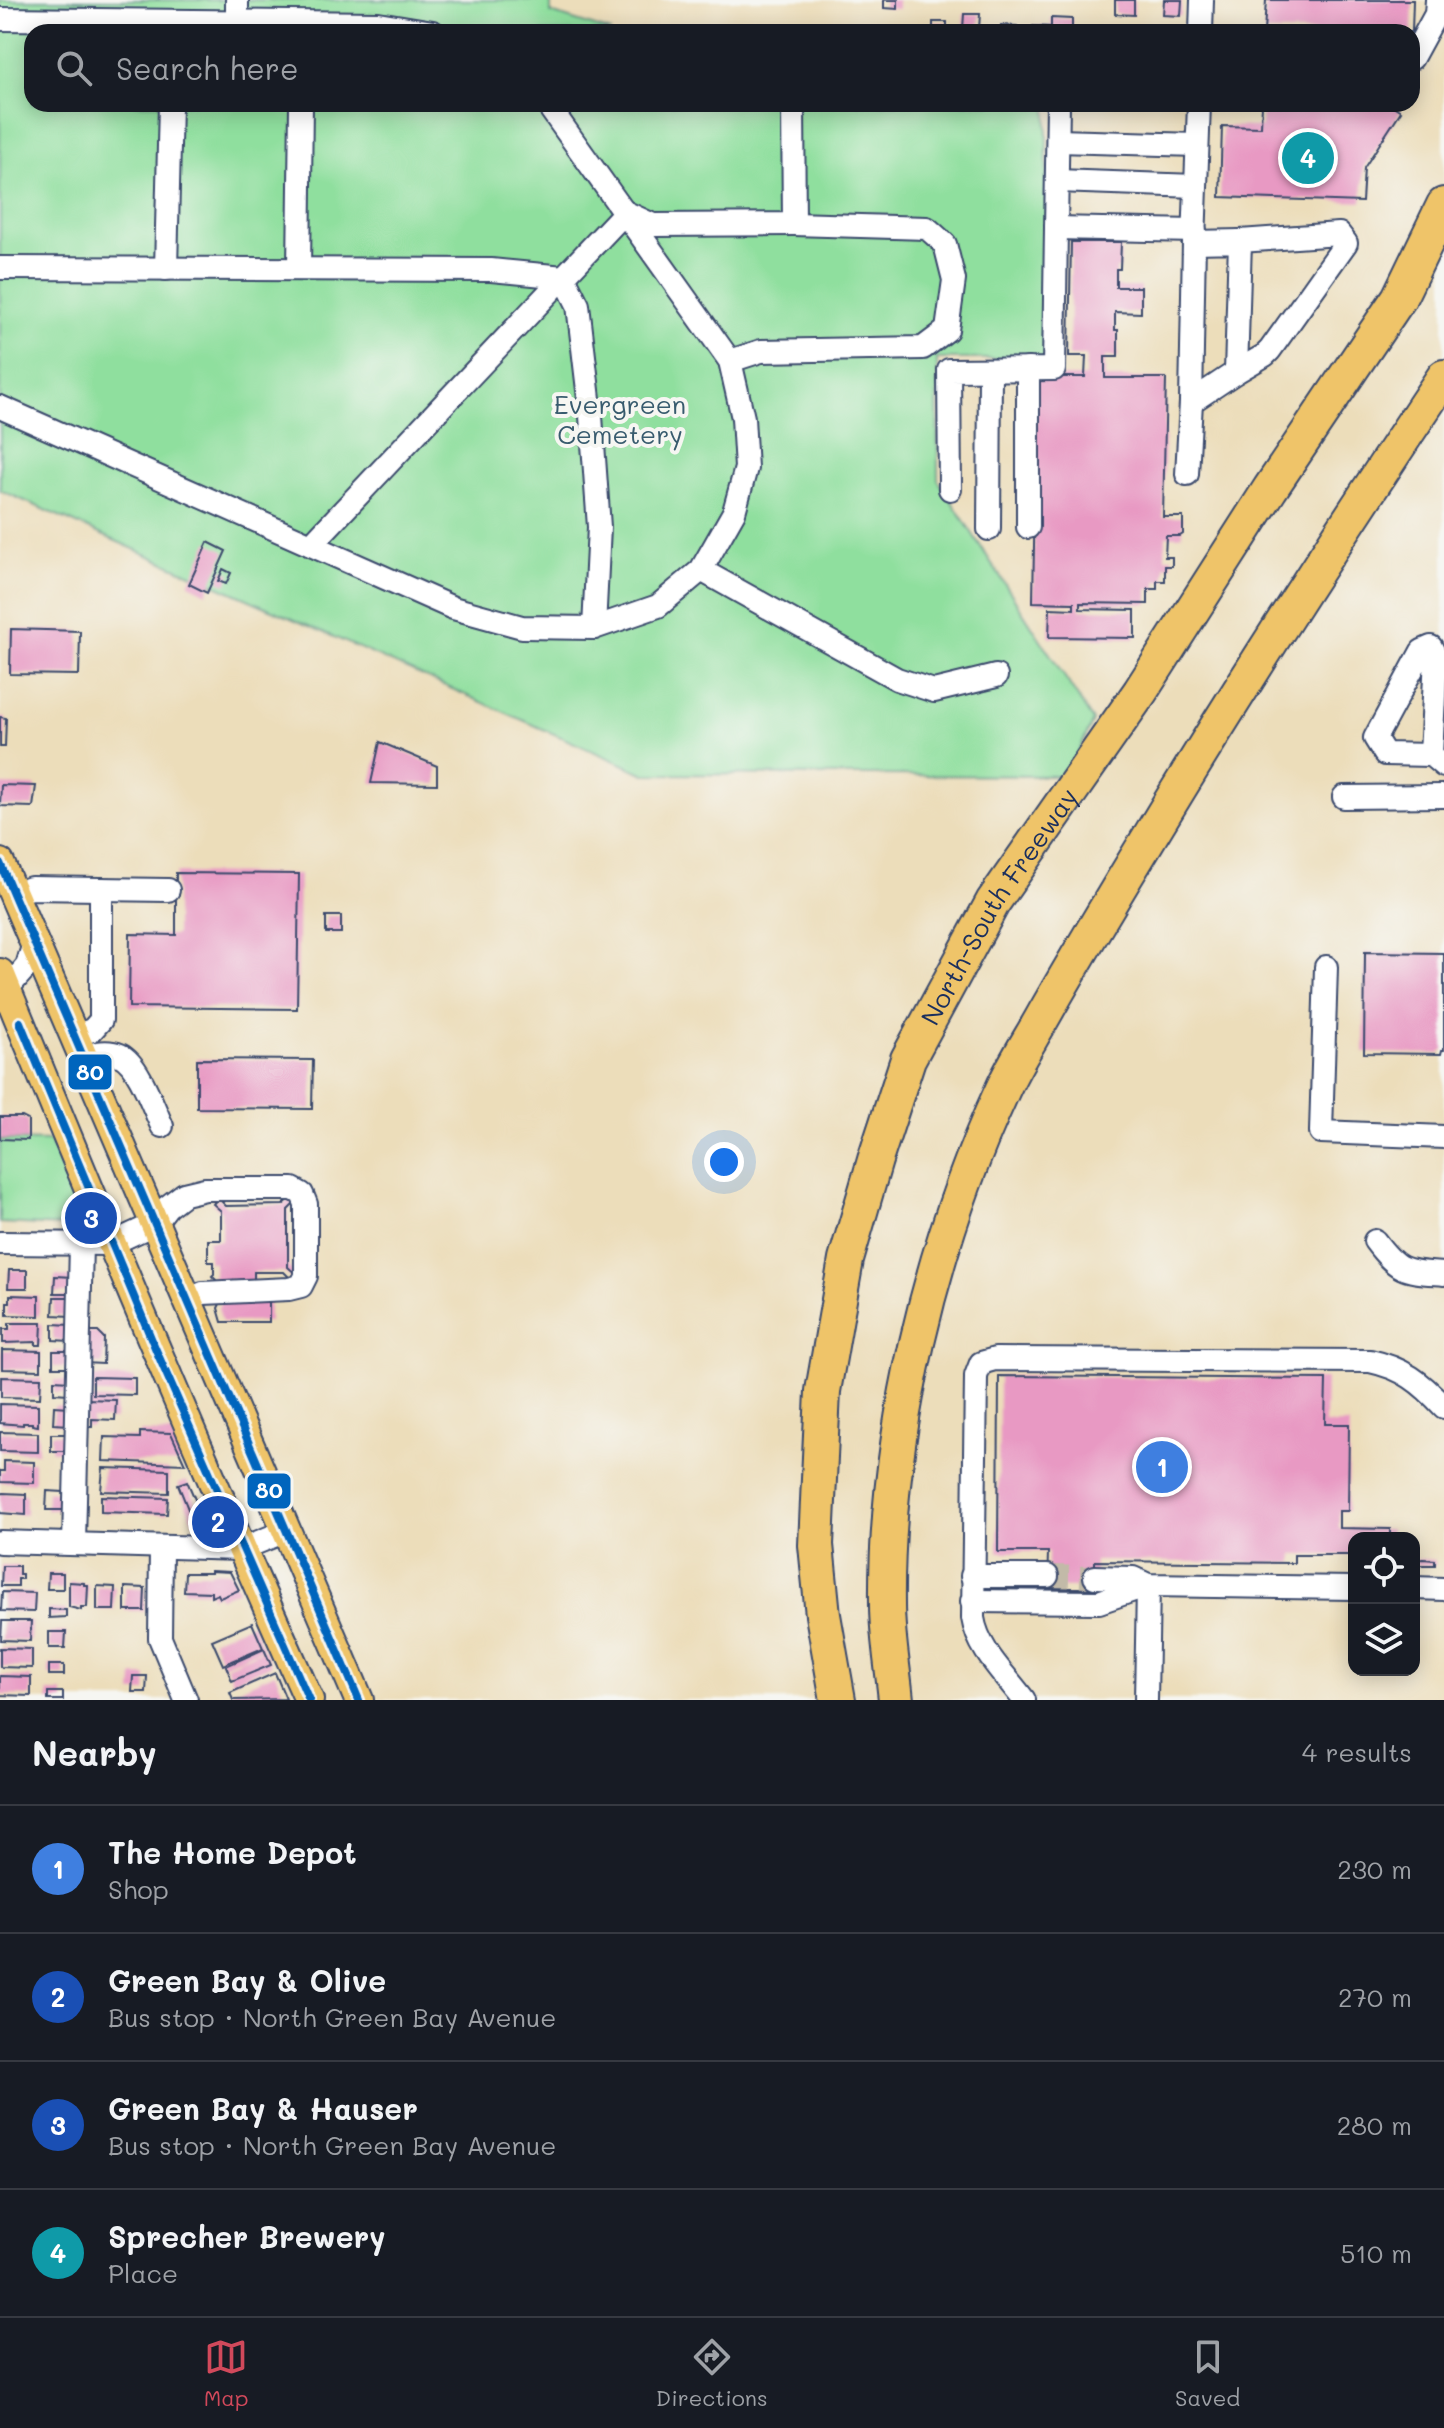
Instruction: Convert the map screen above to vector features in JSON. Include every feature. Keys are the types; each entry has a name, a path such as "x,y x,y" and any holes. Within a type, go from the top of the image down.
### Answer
{"highway":[{"name":"North-South Freeway","path":"838,1700 823,1615 816,1545 823,1391 846,1260 908,1059 993,902 1140,692 1270,489 1399,298 1444,205"},
{"path":"896,1700 887,1607 890,1518 902,1424 919,1337 941,1248 957,1199 1003,1088 1070,970 1216,726 1444,377"},
{"path":"918,1700 910,1629 909,1532 919,1337"},
{"path":"823,1615 826,1700"}],"main road":[{"path":"0,863 359,1700"},
{"path":"2,987 241,1549 309,1700"}],"street":[{"path":"1201,24 1202,0"},
{"path":"1420,43 1436,14 1437,0"},
{"path":"180,24 237,10 291,24"},
{"path":"0,19 123,24"},
{"path":"359,24 384,24"},
{"path":"166,269 170,112"},
{"path":"299,269 301,112"},
{"path":"0,407 453,608 522,627 594,628 658,606 701,570 734,512 746,468 743,418 730,361 553,112"},
{"path":"793,112 794,224"},
{"path":"950,489 949,370 1054,369 1058,112"},
{"path":"1187,474 1199,112"},
{"path":"1058,141 1197,145"},
{"path":"1057,181 1196,186"},
{"path":"625,212 653,225 794,224 927,228 945,244 954,280 947,330 923,348 761,351 730,361"},
{"path":"311,545 625,212"},
{"path":"1056,228 1240,241 1339,234 1346,243 1270,350 1191,402"},
{"path":"1236,372 1240,241"},
{"path":"0,268 491,270 564,277"},
{"path":"564,277 578,305 591,416 599,527 594,628"},
{"path":"1028,369 1028,527"},
{"path":"989,529 990,370"},
{"path":"701,570 897,679 934,691 996,676"},
{"path":"1431,647 1436,657 1437,760 1385,754 1375,738 1422,651 1431,647"},
{"path":"1344,797 1443,793"},
{"path":"13,894 31,888 168,890"},
{"path":"101,889 101,1020 78,1046 120,1055 134,1067 162,1126"},
{"path":"2,987 27,966 34,943"},
{"path":"1326,967 1321,1132 1444,1137"},
{"path":"0,1243 111,1244 154,1224 167,1207 184,1194 205,1189 293,1189 302,1194 306,1204 306,1276 301,1286 203,1293 187,1300"},
{"path":"1375,1241 1390,1262 1408,1271 1444,1274"},
{"path":"74,1544 81,1244"},
{"path":"1024,1700 975,1634 972,1576 976,1376 981,1363 995,1359 1370,1361 1392,1366 1411,1376 1444,1407"},
{"path":"0,1542 241,1549 286,1531"},
{"path":"161,1547 160,1638 186,1700"},
{"path":"972,1576 1047,1576"},
{"path":"1095,1577 1133,1578 1148,1585"},
{"path":"972,1601 1099,1602 1148,1585 1348,1588"},
{"path":"1146,1700 1148,1585"},
{"path":"1420,1588 1444,1589"}],"green space":[{"name":"Evergreen Cemetery","path":"0,0 551,0 551,13 586,24 24,24 24,112 1047,112 1046,359 937,359 938,480 1093,721 1067,776 645,774 0,490"},
{"path":"0,1140 50,1141 85,1227 0,1223"}],"building":[{"path":"884,0 898,0 898,9 884,8"},
{"path":"1115,0 1134,0 1134,15 1115,14"},
{"path":"1164,0 1182,0 1181,16 1163,15"},
{"path":"1266,0 1413,0 1412,24 1264,24"},
{"path":"964,14 980,14 979,24 963,24"},
{"path":"1051,18 1072,19 1072,24 1051,24"},
{"path":"1262,112 1400,112 1364,168 1362,202 1220,197 1222,126 1261,127"},
{"path":"1071,242 1121,242 1116,287 1141,287 1141,313 1115,312 1118,357 1105,357 1105,378 1166,378 1163,517 1183,517 1183,534 1166,536 1165,557 1172,557 1172,566 1165,566 1165,581 1157,581 1157,589 1148,589 1148,604 1080,603 1080,609 1135,610 1135,638 1049,637 1050,608 1074,609 1074,603 1033,602 1037,377 1085,377 1086,356 1069,356"},
{"path":"208,542 226,551 207,593 189,584"},
{"path":"223,569 231,573 226,584 218,581"},
{"path":"11,629 80,631 79,675 10,674"},
{"path":"0,717 6,718 5,747 0,747"},
{"path":"380,742 437,766 437,784 371,783"},
{"path":"1,785 36,786 33,807 0,806"},
{"path":"176,873 299,874 297,1009 129,1007 130,934 176,935"},
{"path":"326,916 341,916 341,933 326,933"},
{"path":"1365,952 1444,953 1444,1050 1441,1054 1364,1053"},
{"path":"197,1059 313,1060 312,1109 197,1108"},
{"path":"0,1117 28,1120 28,1140 0,1139"},
{"path":"218,1198 226,1206 283,1205 291,1198 296,1202 288,1210 288,1267 297,1275 292,1280 284,1272 254,1272 254,1286 233,1286 233,1280 218,1282 212,1276 214,1262 208,1262 208,1240 221,1240 221,1211 213,1204"},
{"path":"9,1270 27,1270 27,1288 8,1288"},
{"path":"55,1276 72,1277 71,1293 54,1293"},
{"path":"10,1295 39,1296 39,1316 7,1315"},
{"path":"54,1297 71,1297 70,1316 53,1315"},
{"path":"222,1300 269,1300 269,1322 222,1322 218,1308"},
{"path":"9,1323 42,1323 41,1345 36,1345 36,1342 3,1343 3,1329 9,1329"},
{"path":"53,1324 70,1325 70,1341 53,1340"},
{"path":"85,1332 98,1332 104,1338 103,1364 84,1363"},
{"path":"2,1350 41,1351 41,1370 2,1369"},
{"path":"53,1351 69,1351 68,1367 53,1367"},
{"path":"999,1376 1326,1379 1325,1424 1349,1424 1348,1511 1339,1511 1339,1528 1390,1529 1390,1532 1348,1532 1348,1555 1294,1555 1294,1563 1095,1561 1095,1588 1047,1588 1048,1552 998,1552"},
{"path":"1,1377 41,1378 40,1398 1,1397"},
{"path":"93,1377 135,1378 135,1395 93,1394"},
{"path":"54,1380 69,1381 68,1394 54,1393"},
{"path":"85,1399 116,1400 115,1420 92,1419 92,1427 85,1427"},
{"path":"0,1404 38,1405 38,1426 32,1423 0,1423"},
{"path":"54,1406 70,1407 70,1425 53,1424"},
{"path":"0,1432 38,1433 38,1452 0,1451"},
{"path":"140,1432 171,1433 185,1464 103,1461 104,1437 140,1438"},
{"path":"51,1434 69,1434 68,1451 51,1451"},
{"path":"4,1461 34,1462 34,1483 0,1482"},
{"path":"103,1468 169,1470 169,1493 101,1491"},
{"path":"187,1481 204,1520 194,1524 178,1484"},
{"path":"47,1491 64,1492 64,1510 46,1510"},
{"path":"0,1494 26,1494 26,1515 0,1513"},
{"path":"101,1496 168,1498 167,1514 101,1512"},
{"path":"1420,1559 1435,1560 1435,1565 1420,1565"},
{"path":"2,1566 19,1566 22,1579 18,1579 18,1586 1,1586"},
{"path":"230,1572 239,1590 220,1598 218,1594 211,1597 211,1592 184,1591 185,1573"},
{"path":"48,1573 63,1573 63,1589 47,1589"},
{"path":"69,1582 88,1585 87,1607 81,1607 81,1610 69,1607"},
{"path":"97,1586 115,1587 114,1610 97,1610"},
{"path":"125,1587 145,1588 144,1611 125,1611"},
{"path":"2,1592 35,1593 34,1612 1,1611"},
{"path":"49,1609 66,1610 66,1617 49,1618"},
{"path":"2,1621 31,1621 30,1641 1,1640"},
{"path":"252,1623 263,1648 223,1665 212,1640"},
{"path":"49,1632 66,1632 65,1648 49,1648"},
{"path":"0,1648 32,1649 32,1668 0,1667"},
{"path":"264,1649 271,1665 232,1681 226,1666"},
{"path":"49,1665 64,1665 64,1675 49,1675"},
{"path":"275,1673 286,1699 233,1700 230,1693"},
{"path":"0,1676 31,1677 31,1696 0,1695"},
{"path":"133,1676 147,1676 146,1692 132,1692"},
{"path":"48,1692 63,1692 63,1700 48,1700"}],"tunnel":[{"path":"1047,1576 1095,1577"}],"transit line":[{"name":"80","path":"0,863 359,1700"},
{"name":"80","path":"20,1022 156,1350 309,1700"}],"place":[{"name":"Sprecher Brewery","path":"1308,158"},
{"name":"Green Bay & Hauser","path":"91,1218"},
{"name":"The Home Depot","path":"1162,1467"},
{"name":"Green Bay & Olive","path":"218,1522"}]}
